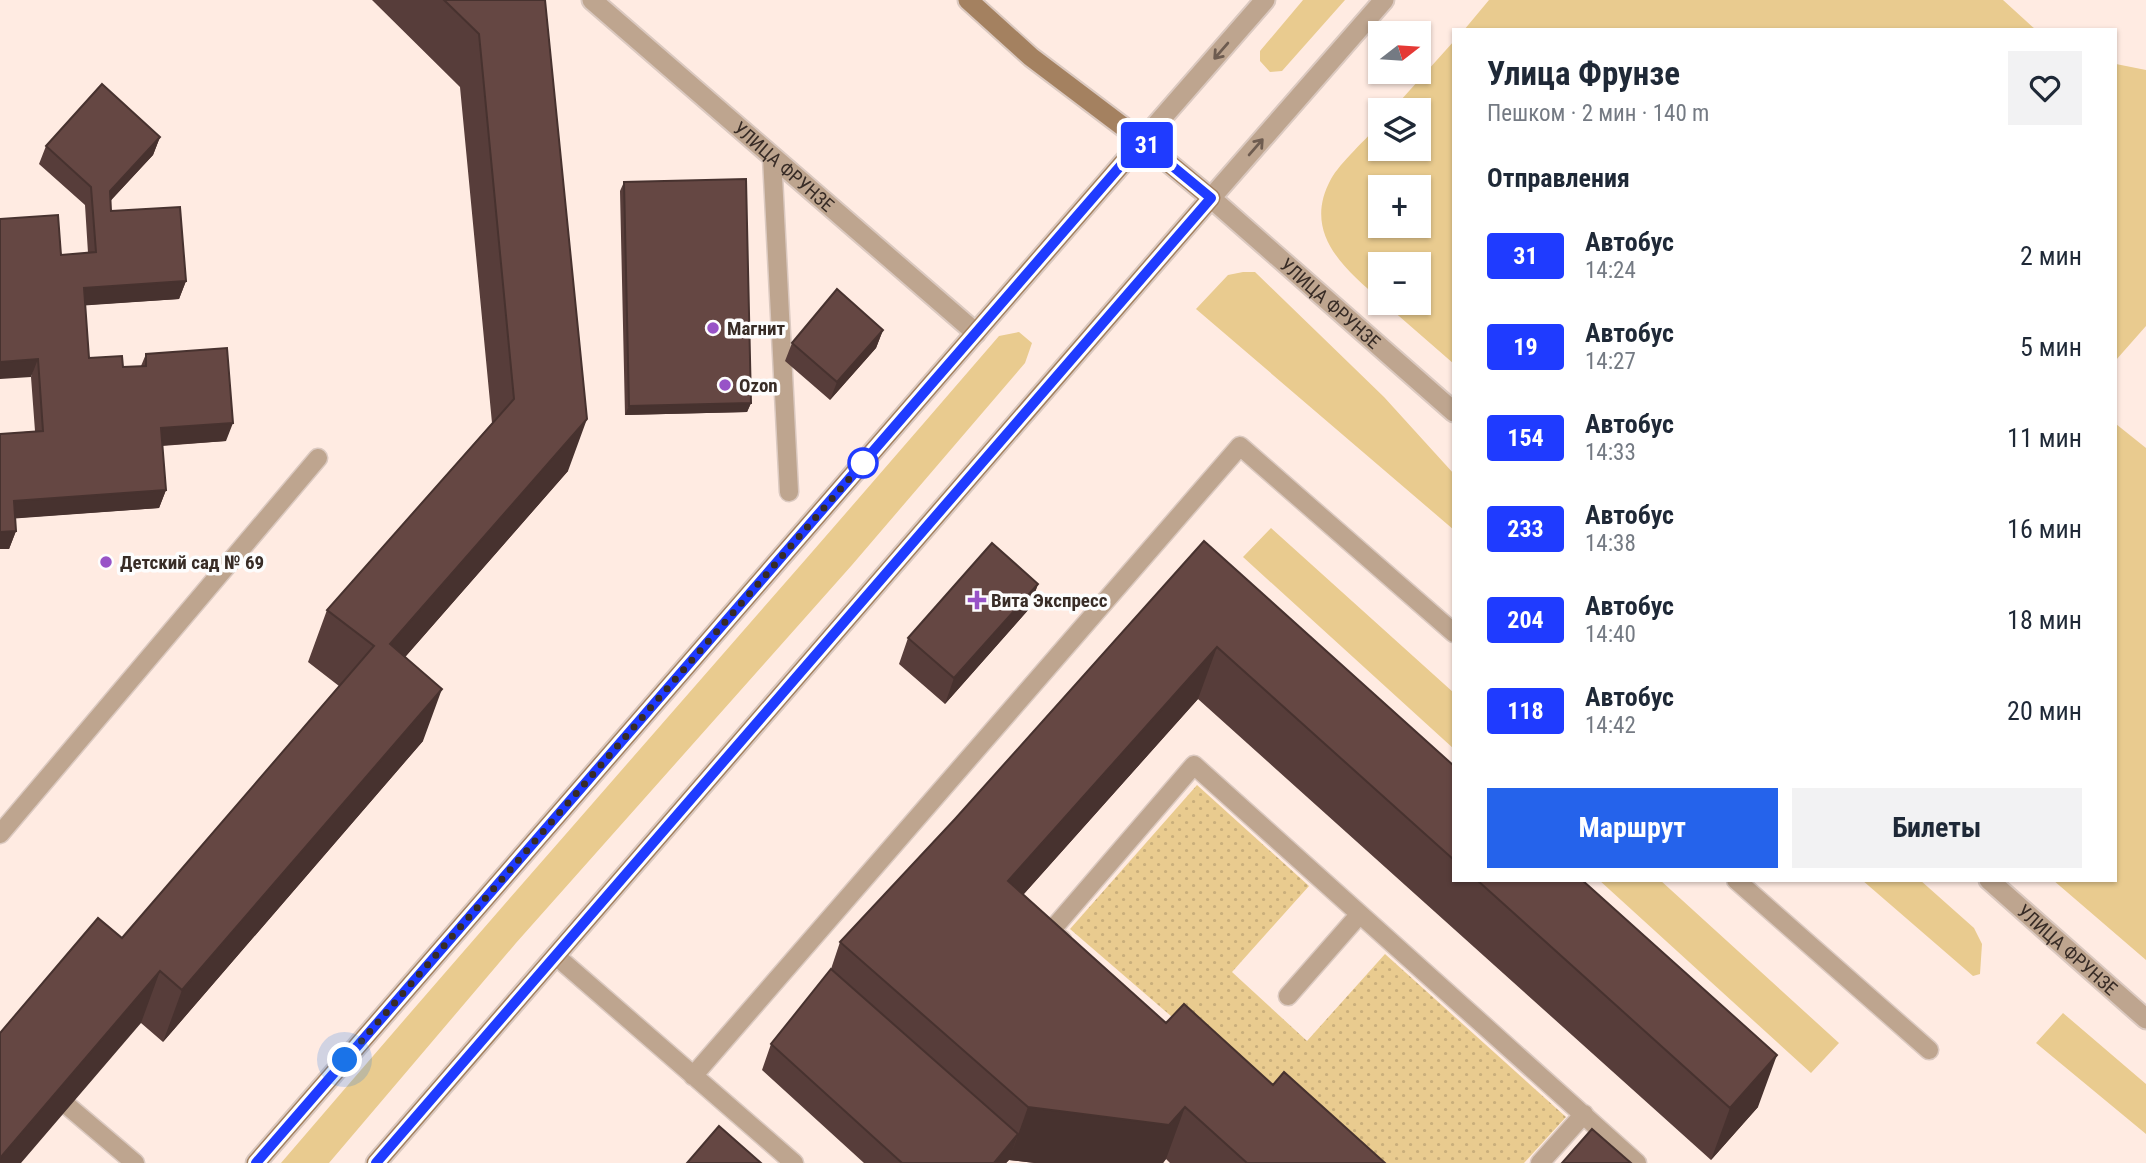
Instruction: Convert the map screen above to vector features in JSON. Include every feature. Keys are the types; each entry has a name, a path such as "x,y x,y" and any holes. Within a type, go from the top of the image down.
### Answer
{"main road":[{"name":"УЛИЦА ФРУНЗЕ","path":"968,0 1031,57 1142,141 1211,198"},
{"path":"257,1163 1142,141"},
{"path":"376,1163 1211,198"}],"street":[{"name":"УЛИЦА ФРУНЗЕ","path":"592,0 976,333"},
{"path":"1142,141 1265,0"},
{"path":"1211,198 1384,0"},
{"name":"УЛИЦА ФРУНЗЕ","path":"1211,198 1452,410"},
{"name":"УЛИЦА ФРУНЗЕ","path":"1991,882 2146,1018"}],"lane":[{"path":"772,157 789,492"},
{"path":"693,1076 1240,446 1452,631"},
{"path":"0,834 318,458"},
{"path":"1072,948 1051,931 1194,765 1637,1163"},
{"path":"1738,882 1929,1050"},
{"path":"1289,996 1359,915"},
{"path":"556,956 794,1163"},
{"path":"69,1107 135,1163"},
{"path":"1540,1163 1584,1114"}],"shaded area":[{"path":"1303,0 1345,0 1282,71 1270,72 1260,61 1260,51"},
{"path":"1489,0 2003,0 2034,28 1466,28"},
{"path":"1452,43 1452,362 1398,315 1431,315 1431,252 1368,252 1368,288 1341,262 1331,247 1321,216 1323,198 1331,179 1368,136 1368,161 1431,161 1431,98 1403,98 1415,84 1432,84 1432,65"},
{"path":"2117,64 2146,70 2146,326 2117,359"},
{"path":"1255,272 1384,397 1452,472 1452,528 1196,309 1228,275"},
{"path":"1019,332 1032,343 1025,363 852,565 516,943 329,1163 281,1163 999,336"},
{"path":"2117,425 2146,448 2146,960 2055,882 2117,882"},
{"path":"1271,528 1452,691 1452,747 1243,557"},
{"path":"1197,785 1309,886 1232,972 1307,1041 1385,954 1566,1117 1524,1163 1372,1163 1286,1085 1244,1079 1070,929"},
{"path":"1601,882 1662,882 1839,1043 1811,1073"},
{"path":"1864,882 1922,882 1974,928 1982,944 1980,974 1973,976"},
{"path":"2063,1013 2146,1084 2146,1134 2036,1043"}],"building":[{"path":"444,0 545,0 587,419 390,644 442,689 182,990 160,971 0,1158 0,1033 98,918 122,938 374,646 327,610 514,399 479,34"},
{"path":"102,84 160,137 110,191 111,211 180,207 186,281 84,288 89,358 122,356 123,367 146,366 146,354 227,348 233,423 161,428 166,490 14,501 16,531 0,532 0,434 43,431 38,359 0,362 0,219 58,215 61,255 96,252 91,187 46,146"},
{"path":"746,179 751,403 629,406 624,182"},
{"path":"837,289 883,330 837,382 792,343"},
{"path":"1204,541 1452,764 1452,858 1217,647 1008,881 1166,1023 1184,1004 1273,1085 1284,1072 1385,1163 1247,1163 1185,1107 1169,1125 1028,1107 840,942 955,819"},
{"path":"992,543 1038,584 954,678 908,638"},
{"path":"1479,882 1584,882 1777,1055 1730,1108"},
{"path":"831,969 1018,1134 994,1163 902,1163 771,1044"},
{"path":"719,1126 761,1163 687,1163"},
{"path":"1592,1129 1631,1163 1562,1163"}],"bus line":[{"name":"31","path":"256,1163 1142,141 1211,198 376,1163"}],"place":[{"name":"Магнит","path":"713,328"},
{"name":"Ozon","path":"725,385"},
{"name":"Детский сад № 69","path":"106,562"},
{"name":"Вита Экспресс","path":"977,600"}],"route":[{"path":"345,1060 863,463"}]}
